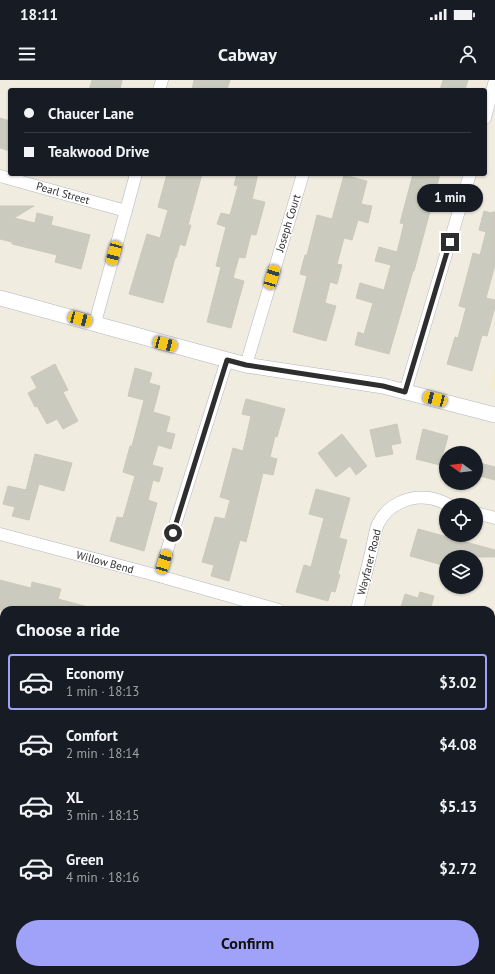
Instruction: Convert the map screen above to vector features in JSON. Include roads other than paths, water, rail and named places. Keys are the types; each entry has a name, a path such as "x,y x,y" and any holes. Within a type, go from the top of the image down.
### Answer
{"street":[{"path":"487,110 495,80"},
{"name":"Pearl Street","path":"0,176 126,211"},
{"path":"95,323 135,176"},
{"name":"Joseph Court","path":"246,365 302,176"},
{"path":"405,392 469,176"},
{"path":"0,298 246,365 383,386 495,415"},
{"path":"159,576 227,360"},
{"name":"Wayfarer Road","path":"358,606 374,538 382,518 396,504 405,500 429,498 439,501"},
{"path":"483,515 495,518"},
{"name":"Willow Bend","path":"0,534 265,606"}]}
